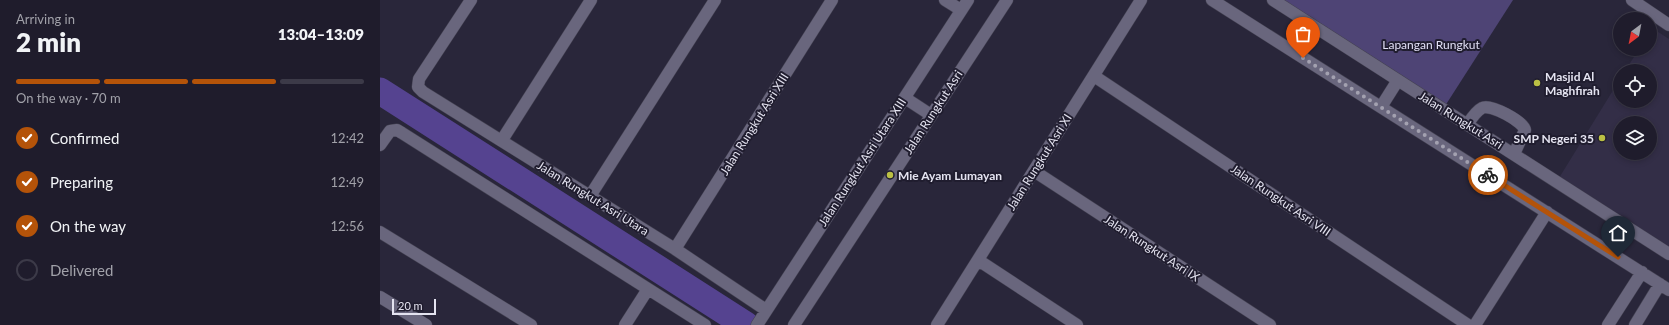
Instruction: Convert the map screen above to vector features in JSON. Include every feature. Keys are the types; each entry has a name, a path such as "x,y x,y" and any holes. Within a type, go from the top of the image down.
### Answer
{"street":[{"name":"Jalan Rungkut Asri Utara","path":"470,0 420,79 418,87 675,249 762,317"},
{"path":"502,140 591,0"},
{"path":"590,196 715,0"},
{"name":"Jalan Rungkut Asri XIII","path":"675,249 832,0"},
{"path":"945,0 961,10"},
{"name":"Jalan Rungkut Asri Utara XIII","path":"762,317 968,0"},
{"name":"Jalan Rungkut Asri","path":"796,324 1007,0"},
{"name":"Jalan Rungkut Asri XI","path":"937,325 1142,0"},
{"path":"1212,0 1665,287 1635,325"},
{"name":"Jalan Rungkut Asri","path":"1273,0 1669,254"},
{"path":"1632,0 1669,25"},
{"name":"Jalan Rungkut Asri VIII","path":"1094,76 1468,325"},
{"path":"1381,107 1398,80"},
{"path":"904,98 932,115"},
{"path":"1467,125 1482,107 1488,106 1522,124 1525,130 1514,154"},
{"path":"380,145 390,131 397,130 705,325"},
{"name":"Jalan Rungkut Asri IX","path":"1034,171 1270,325"},
{"path":"1475,325 1547,212"},
{"path":"380,232 531,325"},
{"path":"978,260 1077,325"},
{"path":"1608,325 1642,272"},
{"path":"625,325 648,289"},
{"path":"380,297 426,325"}],"shaded area":[{"name":"SMP Negeri 35","path":"1657,31 1669,39 1669,247 1559,178 1613,90 1613,108 1657,108 1657,64 1629,64 1635,56 1657,56"}],"green space":[{"name":"Lapangan Rungkut","path":"1283,0 1513,0 1445,106"}],"waterway":[{"path":"380,91 746,325"}],"way so far":[{"path":"1303,58 1488,175"}],"place":[{"name":"Masjid Al Maghfirah","path":"1537,83"},
{"name":"SMP Negeri 35","path":"1602,138"},
{"name":"Mie Ayam Lumayan","path":"890,175"}],"route":[{"path":"1488,175 1618,257"}]}
